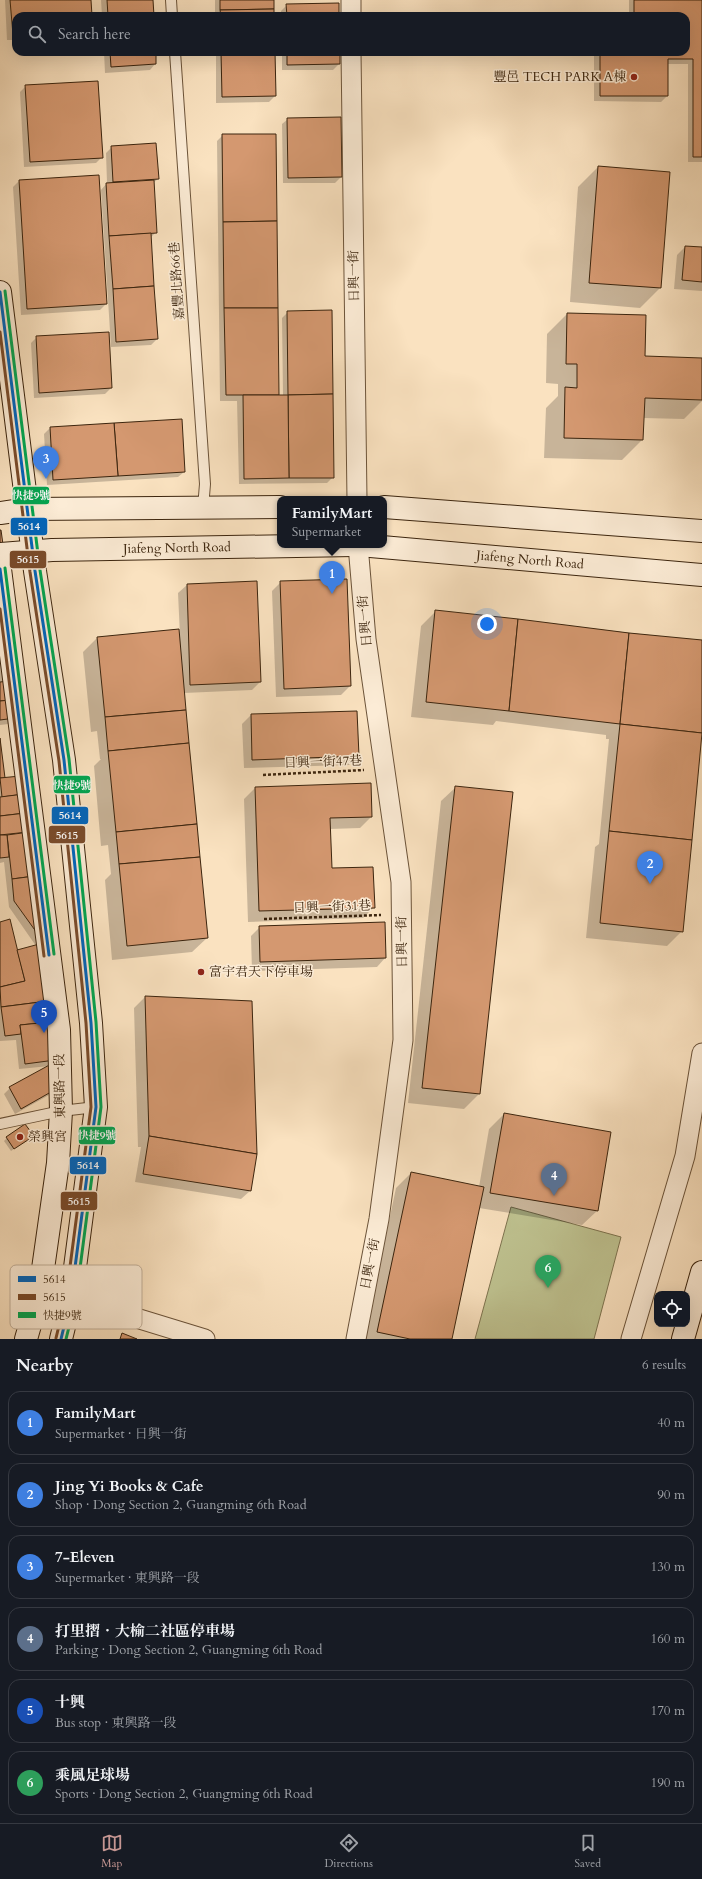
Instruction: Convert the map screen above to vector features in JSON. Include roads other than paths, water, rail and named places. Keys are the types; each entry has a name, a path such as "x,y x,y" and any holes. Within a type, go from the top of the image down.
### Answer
{"street":[{"path":"351,0 351,12"},
{"name":"日興一街","path":"351,56 357,496"},
{"path":"0,292 37,579 64,760 90,1024 96,1107 75,1265"},
{"path":"387,506 702,531"},
{"path":"0,513 28,509 277,507"},
{"name":"Jiafeng North Road","path":"0,554 34,551 277,546"},
{"name":"日興一街","path":"356,1339 379,1219 403,1040 401,882 366,639 358,548"},
{"name":"Jiafeng North Road","path":"387,548 702,575"},
{"name":"東興路一段","path":"0,569 59,1030 61,1111 58,1162 44,1265"},
{"path":"631,1339 685,1156 702,1053"},
{"path":"683,1339 702,1272"},
{"path":"142,1320 205,1339"},
{"name":"東興路一段","path":"26,1339 29,1329"},
{"path":"61,1339 63,1329"}],"lane":[{"path":"171,0 172,12"},
{"name":"嘉豐北路66巷","path":"175,56 204,484 203,508"},
{"path":"0,1124 61,1111 96,1107"}],"place":[{"name":"豐邑 TECH PARK A棟","path":"634,77"},
{"name":"7-Eleven","path":"46,479"},
{"name":"FamilyMart","path":"332,594"},
{"name":"Jing Yi Books & Cafe","path":"650,884"},
{"name":"富宇君天下停車場","path":"201,972"},
{"name":"十興","path":"44,1033"},
{"name":"榮興宮","path":"20,1137"},
{"name":"打里摺．大榆二社區停車場","path":"554,1196"},
{"name":"乘風足球場","path":"548,1288"}]}
